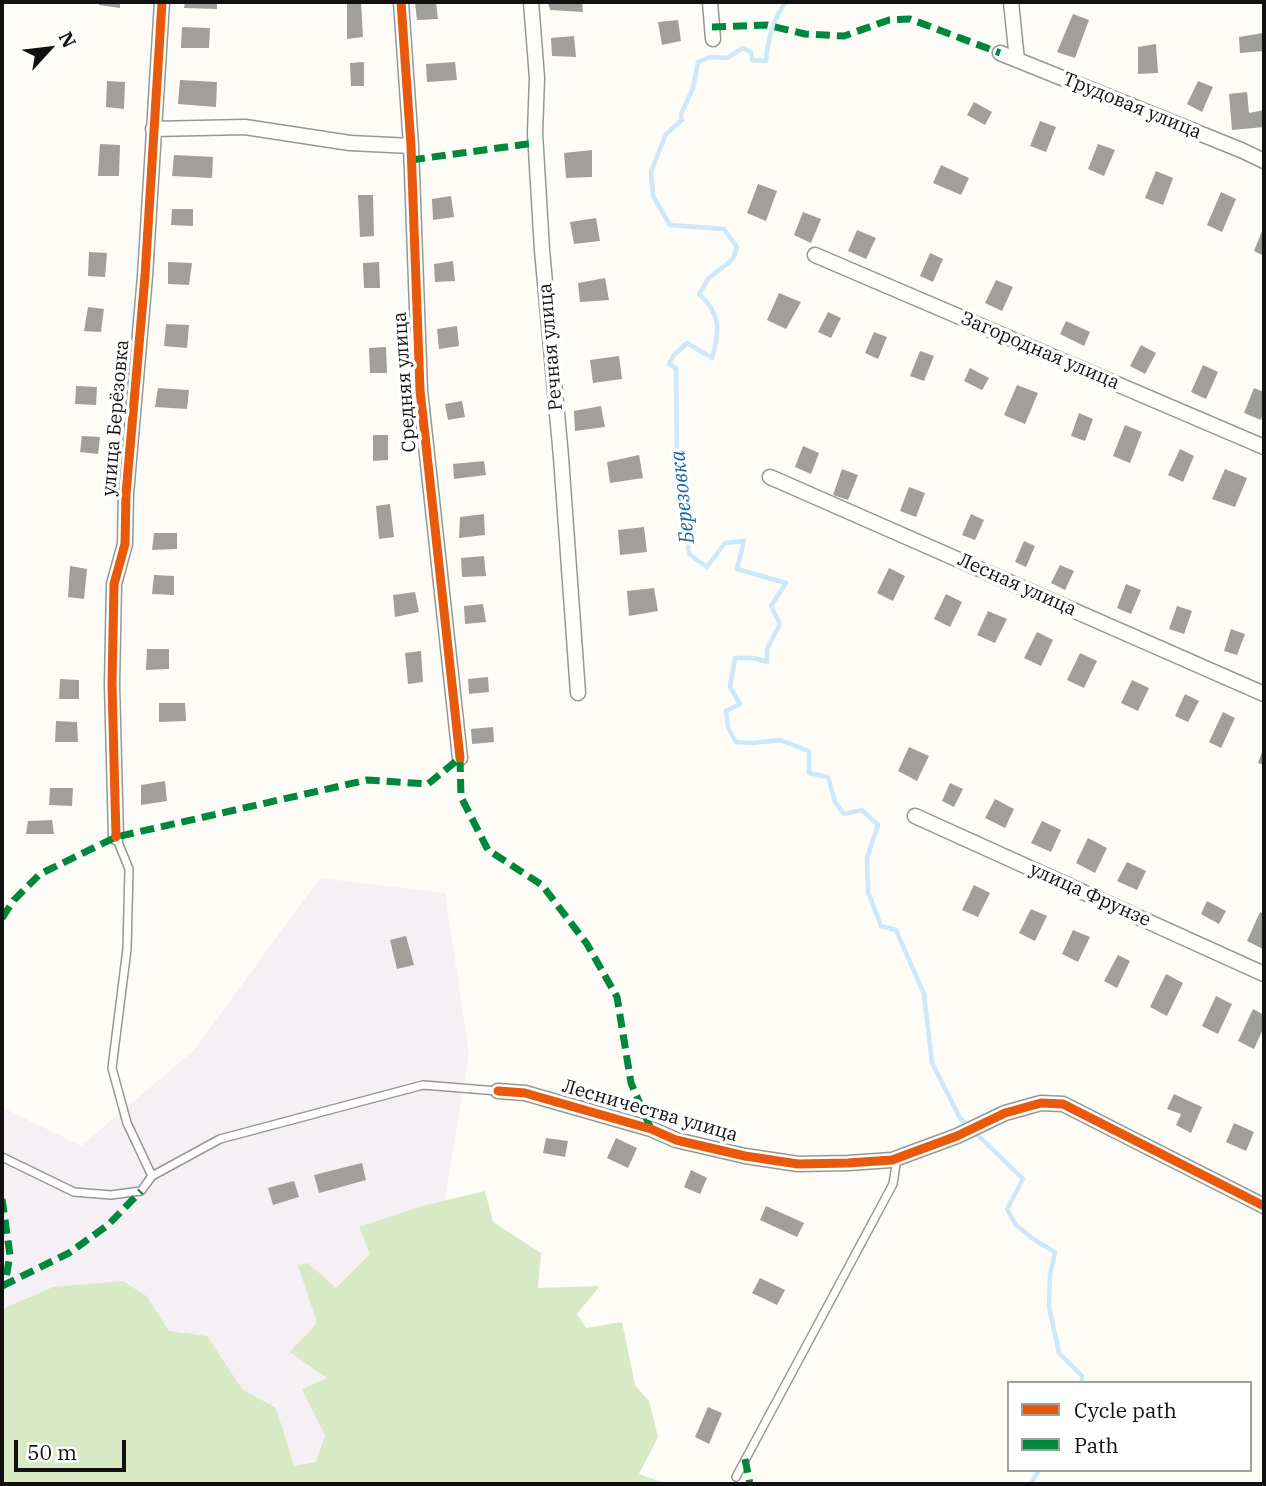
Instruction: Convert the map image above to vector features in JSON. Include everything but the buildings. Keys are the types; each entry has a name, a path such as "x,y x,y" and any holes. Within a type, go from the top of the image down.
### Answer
{"street":[{"name":"улица Берёзовка","path":"116,837 112,684 114,584 125,544 162,2"},
{"name":"Средняя улица","path":"401,2 411,146 420,390 460,758"},
{"name":"Речная улица","path":"531,2 537,78 535,134 542,250 561,457 578,693"},
{"path":"710,2 713,39"},
{"path":"1011,2 1017,60"},
{"name":"Трудовая улица","path":"1000,53 1264,161"},
{"path":"153,128 245,127 350,143 411,146"},
{"name":"Загородная улица","path":"815,255 1264,447"},
{"name":"Лесная улица","path":"770,477 1264,694"},
{"name":"улица Фрунзе","path":"915,816 1264,974"},
{"name":"Лесничества улица","path":"498,1091 526,1093 651,1129 676,1140 745,1156 798,1164 892,1160 957,1136 1005,1113 1041,1103 1063,1104 1264,1206"}],"lane":[{"path":"116,837 129,869 129,882 127,949 113,1068 127,1123 152,1176"},
{"path":"2,1157 75,1192 111,1195 141,1191 152,1176 219,1139 423,1086 498,1091"},
{"path":"736,1477 893,1184 897,1158"}],"shaded area":[{"path":"320,878 445,893 469,1053 432,1276 339,1484 285,1484 2,1333 2,1107 81,1146 194,1050"}],"green space":[{"path":"485,1191 493,1222 541,1253 538,1288 600,1286 577,1314 586,1328 622,1322 635,1385 649,1401 658,1437 639,1474 667,1484 2,1484 2,1312 5,1308 53,1287 123,1281 146,1296 169,1331 207,1336 242,1389 276,1408 294,1466 316,1462 325,1435 302,1389 327,1378 290,1352 317,1323 298,1265 308,1263 336,1288 370,1254 359,1227 422,1206"}],"waterway":[{"name":"Березовка","path":"786,2 772,30 766,61 752,60 751,52 743,48 727,58 710,57 698,62 693,88 681,114 682,120 666,134 651,172 653,196 670,225 724,229 737,247 733,259 709,278 699,294 711,308 717,323 712,358 687,343 669,364 676,368 677,458 685,485 689,554 707,567 725,543 744,541 737,569 786,583 771,606 780,624 767,649 767,662 754,658 735,658 730,687 740,704 726,711 728,728 736,742 780,740 809,751 809,773 828,777 835,802 844,814 862,810 878,825 867,858 868,892 881,926 896,930 924,994 932,1063 960,1118 1023,1179 1007,1209 1016,1225 1055,1252 1050,1275 1049,1307 1059,1353 1082,1376 1082,1381"},
{"name":"Березовка","path":"1031,1484 1038,1472"}],"marked path":[{"path":"712,27 767,25 805,34 844,36 889,20 910,19 1000,53"},
{"path":"411,160 535,143"},
{"path":"460,758 461,797 488,850 542,885 587,944 617,997 631,1083 651,1129"},
{"path":"2,918 14,900 40,874 116,837 367,780 428,784 460,758"},
{"path":"2,1286 69,1253 108,1225 141,1191"},
{"path":"2,1199 10,1255 5,1284"},
{"path":"745,1459 750,1484"}],"cycle path":[{"path":"116,837 112,684 114,584 125,544 126,494 145,276 162,2"},
{"path":"401,2 411,146 420,390 460,758"},
{"path":"498,1091 525,1093 651,1129 676,1140 745,1156 798,1164 892,1160 957,1136 1005,1113 1041,1103 1063,1104 1264,1206"}]}
